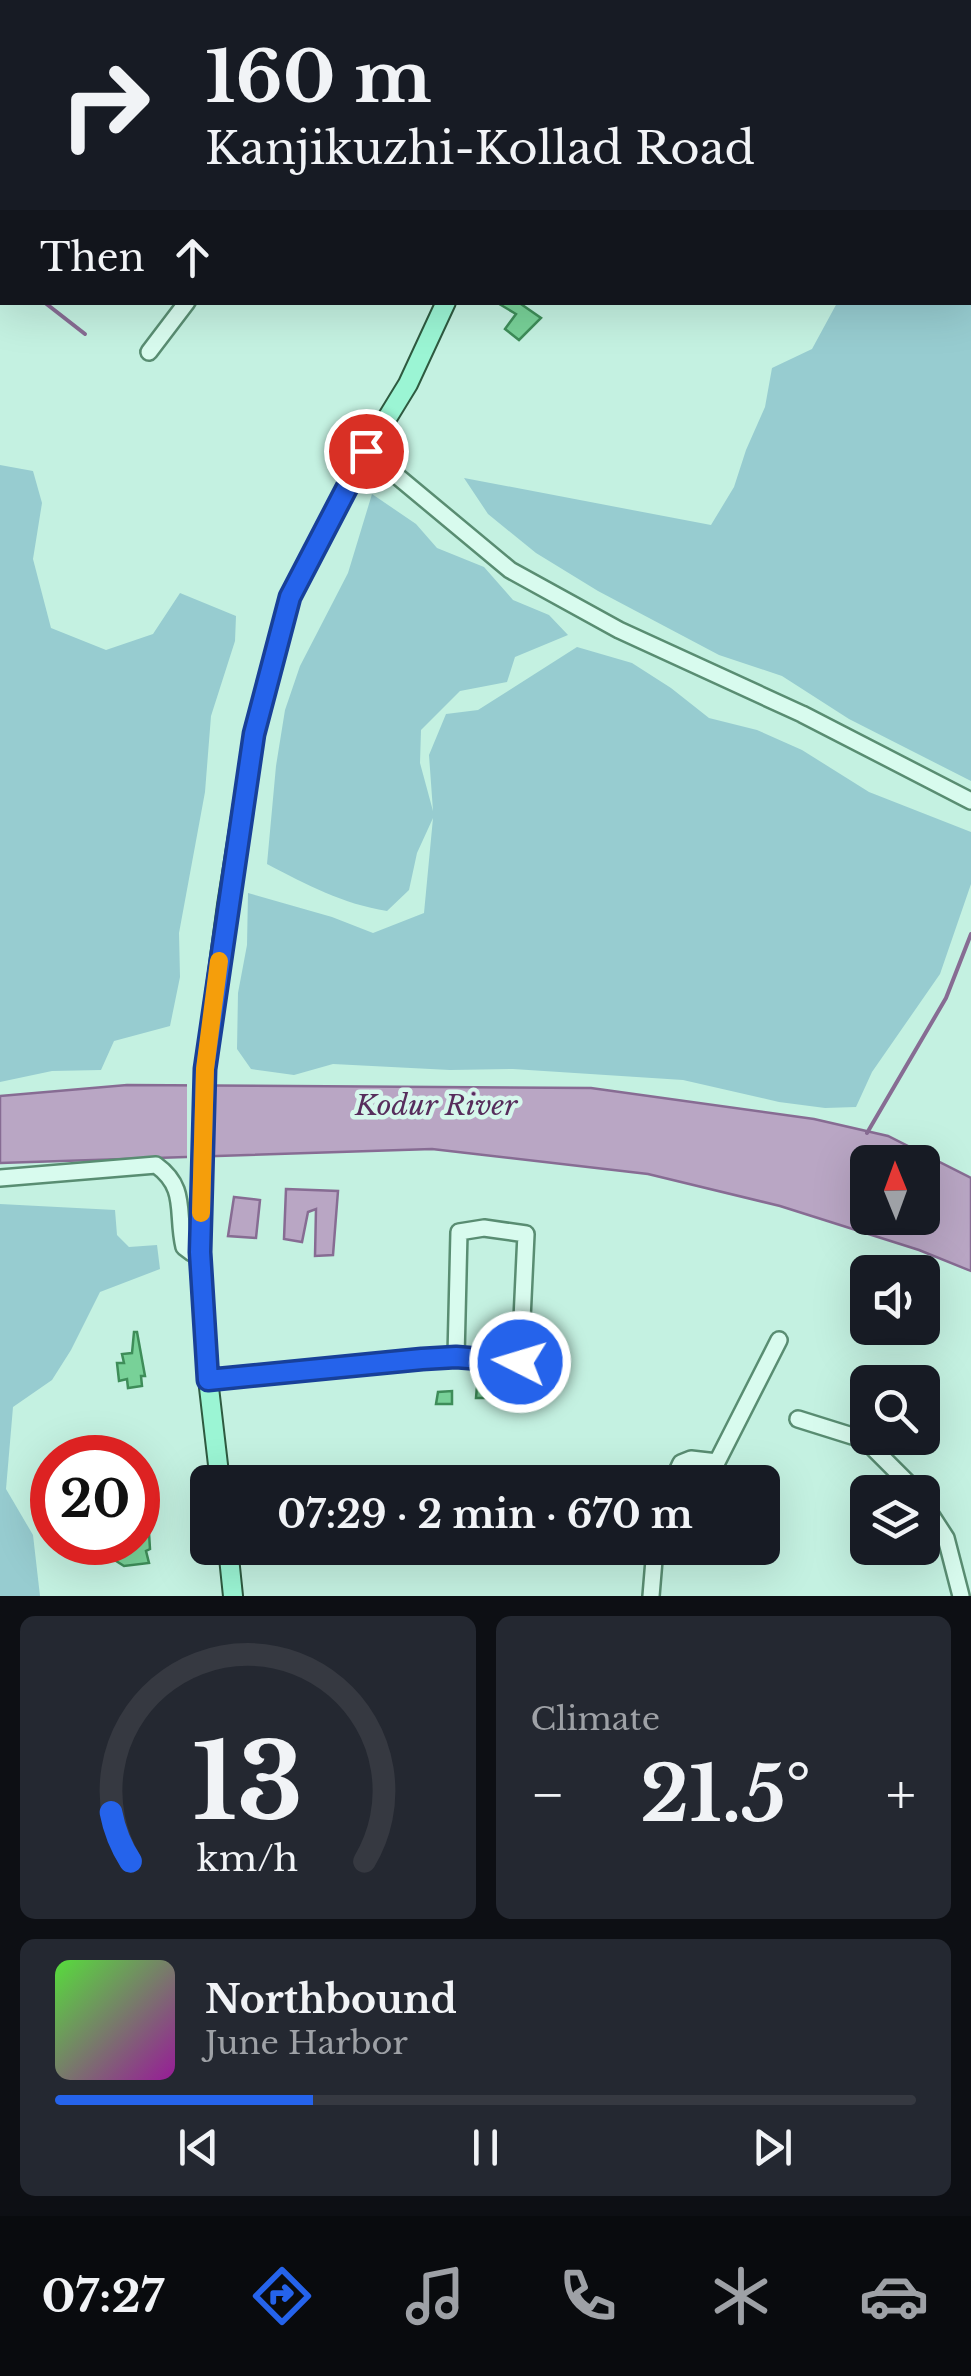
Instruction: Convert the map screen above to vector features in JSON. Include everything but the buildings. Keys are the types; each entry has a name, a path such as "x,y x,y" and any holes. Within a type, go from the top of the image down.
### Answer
{"main road":[{"path":"218,1465 200,1252 205,1069 254,734 290,597 366,451 408,384 445,305"},
{"path":"230,1565 234,1596"}],"street":[{"path":"149,352 185,305"},
{"path":"366,451 510,570 619,630 802,714 971,800"},
{"path":"0,1178 156,1165 170,1175 178,1190 184,1247 192,1253 200,1252"},
{"path":"208,1380 456,1357 520,1362 526,1234 484,1228 459,1232 456,1357"},
{"path":"679,1465 686,1460 717,1462 779,1340"},
{"path":"798,1418 864,1440 900,1475"},
{"path":"940,1529 946,1538 961,1596"},
{"path":"651,1596 654,1565"}],"shaded area":[{"path":"836,305 971,305 971,781 849,719 782,676 719,655 598,591 536,553 488,514 464,478 711,525 734,487 765,407 772,368 812,349"},
{"path":"0,465 33,471 42,503 33,559 51,628 106,650 153,634 180,593 236,616 235,641 211,716 205,792 179,933 180,977 170,1026 114,1041 101,1070 52,1071 0,1082"},
{"path":"372,494 416,524 437,548 484,567 513,600 549,615 568,635 515,657 507,682 460,691 421,730 420,763 433,811 429,755 446,714 478,710 577,647 632,663 709,718 757,730 802,750 869,792 971,832 971,884 940,974 872,1072 856,1107 825,1108 779,1102 683,1080 513,1069 333,1064 294,1075 251,1069 237,1049 248,893 373,933 424,913 433,818 417,853 409,890 387,911 340,899 267,864 285,710 300,666 348,573"},
{"path":"0,1204 115,1210 117,1235 129,1247 157,1245 160,1269 100,1292 52,1380 13,1407 6,1489 30,1530 30,1565 36,1565 40,1596 0,1596"}],"water":[{"name":"Kodur River","path":"127,1085 591,1088 814,1119 888,1136 906,1145 850,1145 850,1228 780,1206 648,1174 432,1149 0,1163 0,1096"},
{"path":"940,1162 971,1178 971,1271 940,1258 940,1255 872,1235 940,1235"},
{"path":"286,1189 338,1191 333,1255 315,1256 316,1209 308,1212 302,1242 284,1239"},
{"path":"234,1197 260,1200 256,1238 228,1236"}],"pier":[{"path":"209,1082 208,1161 187,1161 187,1083"}],"waterway":[{"path":"48,305 85,334"},
{"path":"867,1133 946,998 971,934"}],"slow traffic":[{"path":"201,1213 205,1069 219,961"}],"route":[{"path":"366,451 290,597 254,734 205,1069 200,1252 208,1380 456,1357 520,1362"}]}
